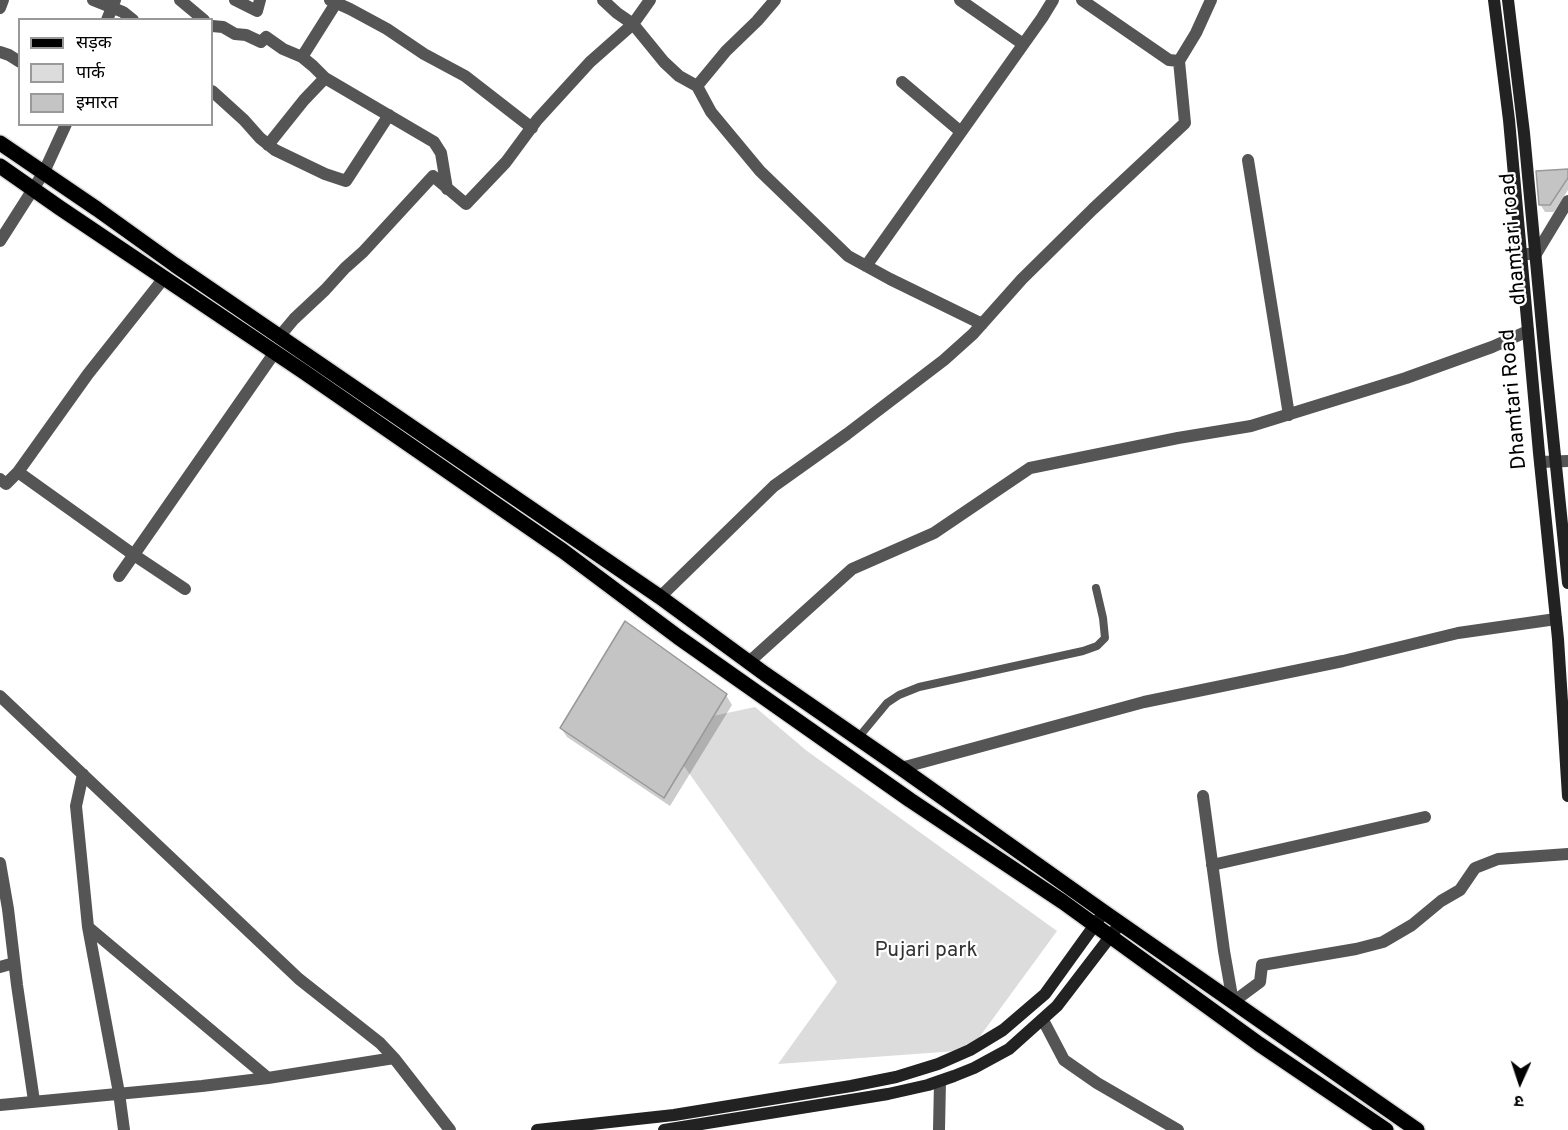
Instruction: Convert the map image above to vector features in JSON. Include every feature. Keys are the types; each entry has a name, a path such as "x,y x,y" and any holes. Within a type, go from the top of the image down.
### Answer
{"main road":[{"name":"Dhamtari Road","path":"1494,0 1509,120 1556,619 1563,641 1568,796"},
{"name":"dhamtari road","path":"1508,0 1562,461 1568,583"},
{"path":"0,143 660,597 748,662 1120,924 1417,1130"},
{"path":"0,166 563,551 687,643 900,793 1095,925 1259,1044 1386,1130"},
{"path":"537,1130 674,1115 851,1086 896,1077 938,1064 970,1050 1003,1030 1045,994 1104,912"},
{"path":"664,1130 888,1094 954,1076 1009,1048 1043,1020 1057,1006 1120,924"}],"street":[{"path":"0,8 3,0"},
{"path":"93,0 123,12 130,18"},
{"path":"180,0 202,18"},
{"path":"235,0 257,11 260,0"},
{"path":"603,0 633,24 664,62 679,76 697,86 711,112 760,171 848,256 982,324"},
{"path":"279,337 294,319 363,252 433,176 466,204 506,162 532,128 590,63 633,24 650,0"},
{"path":"697,86 726,51 775,0"},
{"path":"960,0 1023,45"},
{"path":"866,266 1053,0"},
{"path":"1082,0 1097,4 1169,60 1179,61"},
{"path":"660,597 774,486 810,462 944,360 982,324 1022,279 1069,232 1185,123 1179,61 1196,33 1211,0"},
{"path":"302,57 333,1 387,29 424,54 465,76 532,128"},
{"path":"213,26 223,27 235,34 246,35 261,42 266,37 283,49 302,57 325,78 434,142 441,153 447,189"},
{"path":"0,52 18,61"},
{"path":"268,145 325,78"},
{"path":"902,82 961,132"},
{"path":"213,92 275,150 346,181 389,115"},
{"path":"0,242 44,172 65,126"},
{"path":"1248,160 1289,415"},
{"path":"1521,254 1536,254 1568,201"},
{"path":"0,479 6,484 18,472 88,375 164,278"},
{"path":"748,662 852,569 934,533 1030,468 1178,438 1251,426 1406,378 1492,347 1528,331"},
{"path":"119,576 275,352"},
{"path":"1540,462 1562,461"},
{"path":"18,472 185,589"},
{"path":"901,768 1144,702 1343,661 1458,633 1556,619"},
{"path":"0,696 299,979 380,1043 450,1130"},
{"path":"83,774 76,806 88,927 124,1130"},
{"path":"1203,796 1233,1002 1260,982 1262,965 1356,949 1383,942 1412,925 1460,890 1474,868 1498,859 1568,854"},
{"path":"1212,865 1425,817"},
{"path":"0,863 34,1101"},
{"path":"88,927 268,1078"},
{"path":"0,967 14,963"},
{"path":"1043,1020 1064,1060 1097,1083 1178,1130"},
{"path":"0,1105 268,1078 394,1058"},
{"path":"939,1130 940,1081"}],"lane":[{"path":"858,738 887,703 898,695 919,687 1097,646 1105,638 1105,630 1096,588"}],"green space":[{"name":"Pujari park","path":"755,707 807,751 1057,931 970,1050 778,1064 837,982 657,728"}],"building":[{"path":"1568,169 1568,178 1550,205 1539,205 1536,171"},
{"path":"625,621 727,694 664,798 560,728"}]}
